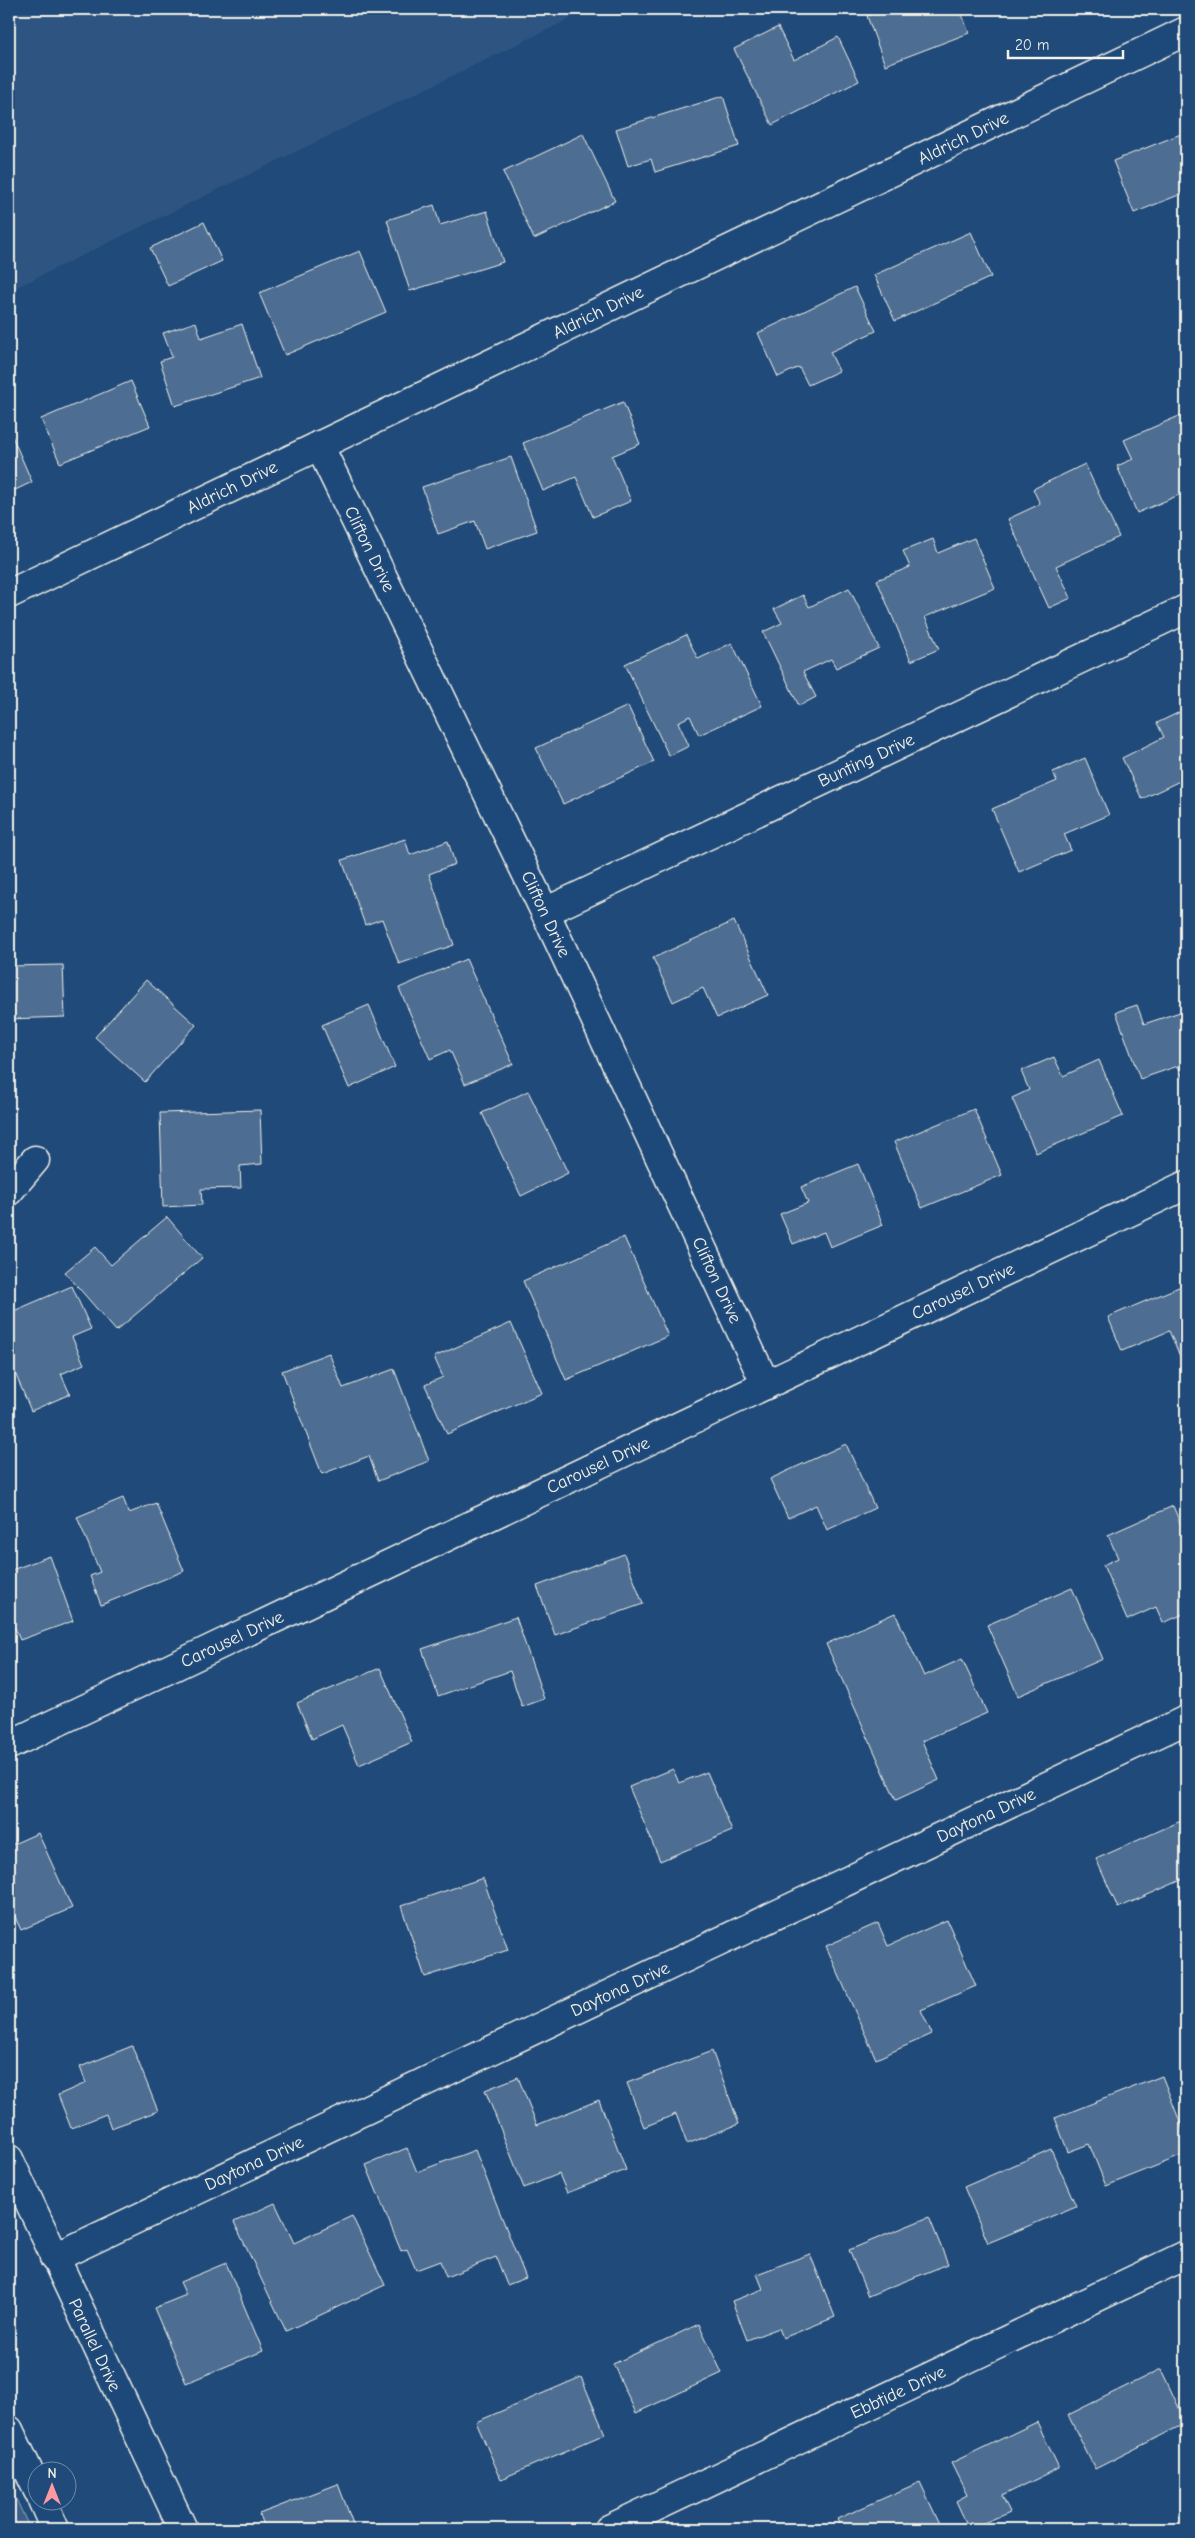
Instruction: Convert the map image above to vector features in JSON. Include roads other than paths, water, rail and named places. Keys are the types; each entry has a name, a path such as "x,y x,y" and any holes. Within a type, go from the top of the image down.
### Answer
{"street":[{"name":"Aldrich Drive","path":"9,594 1186,31"},
{"name":"Clifton Drive","path":"319,446 545,912 766,1385"},
{"name":"Bunting Drive","path":"545,912 1186,609"},
{"path":"9,1190 34,1160"},
{"name":"Carousel Drive","path":"9,1745 1186,1185"},
{"name":"Daytona Drive","path":"54,2258 1186,1720"},
{"name":"Parallel Drive","path":"9,2159 182,2529"},
{"name":"Ebbtide Drive","path":"610,2529 1186,2255"},
{"path":"9,2430 28,2471"},
{"path":"46,2510 55,2529"}]}
